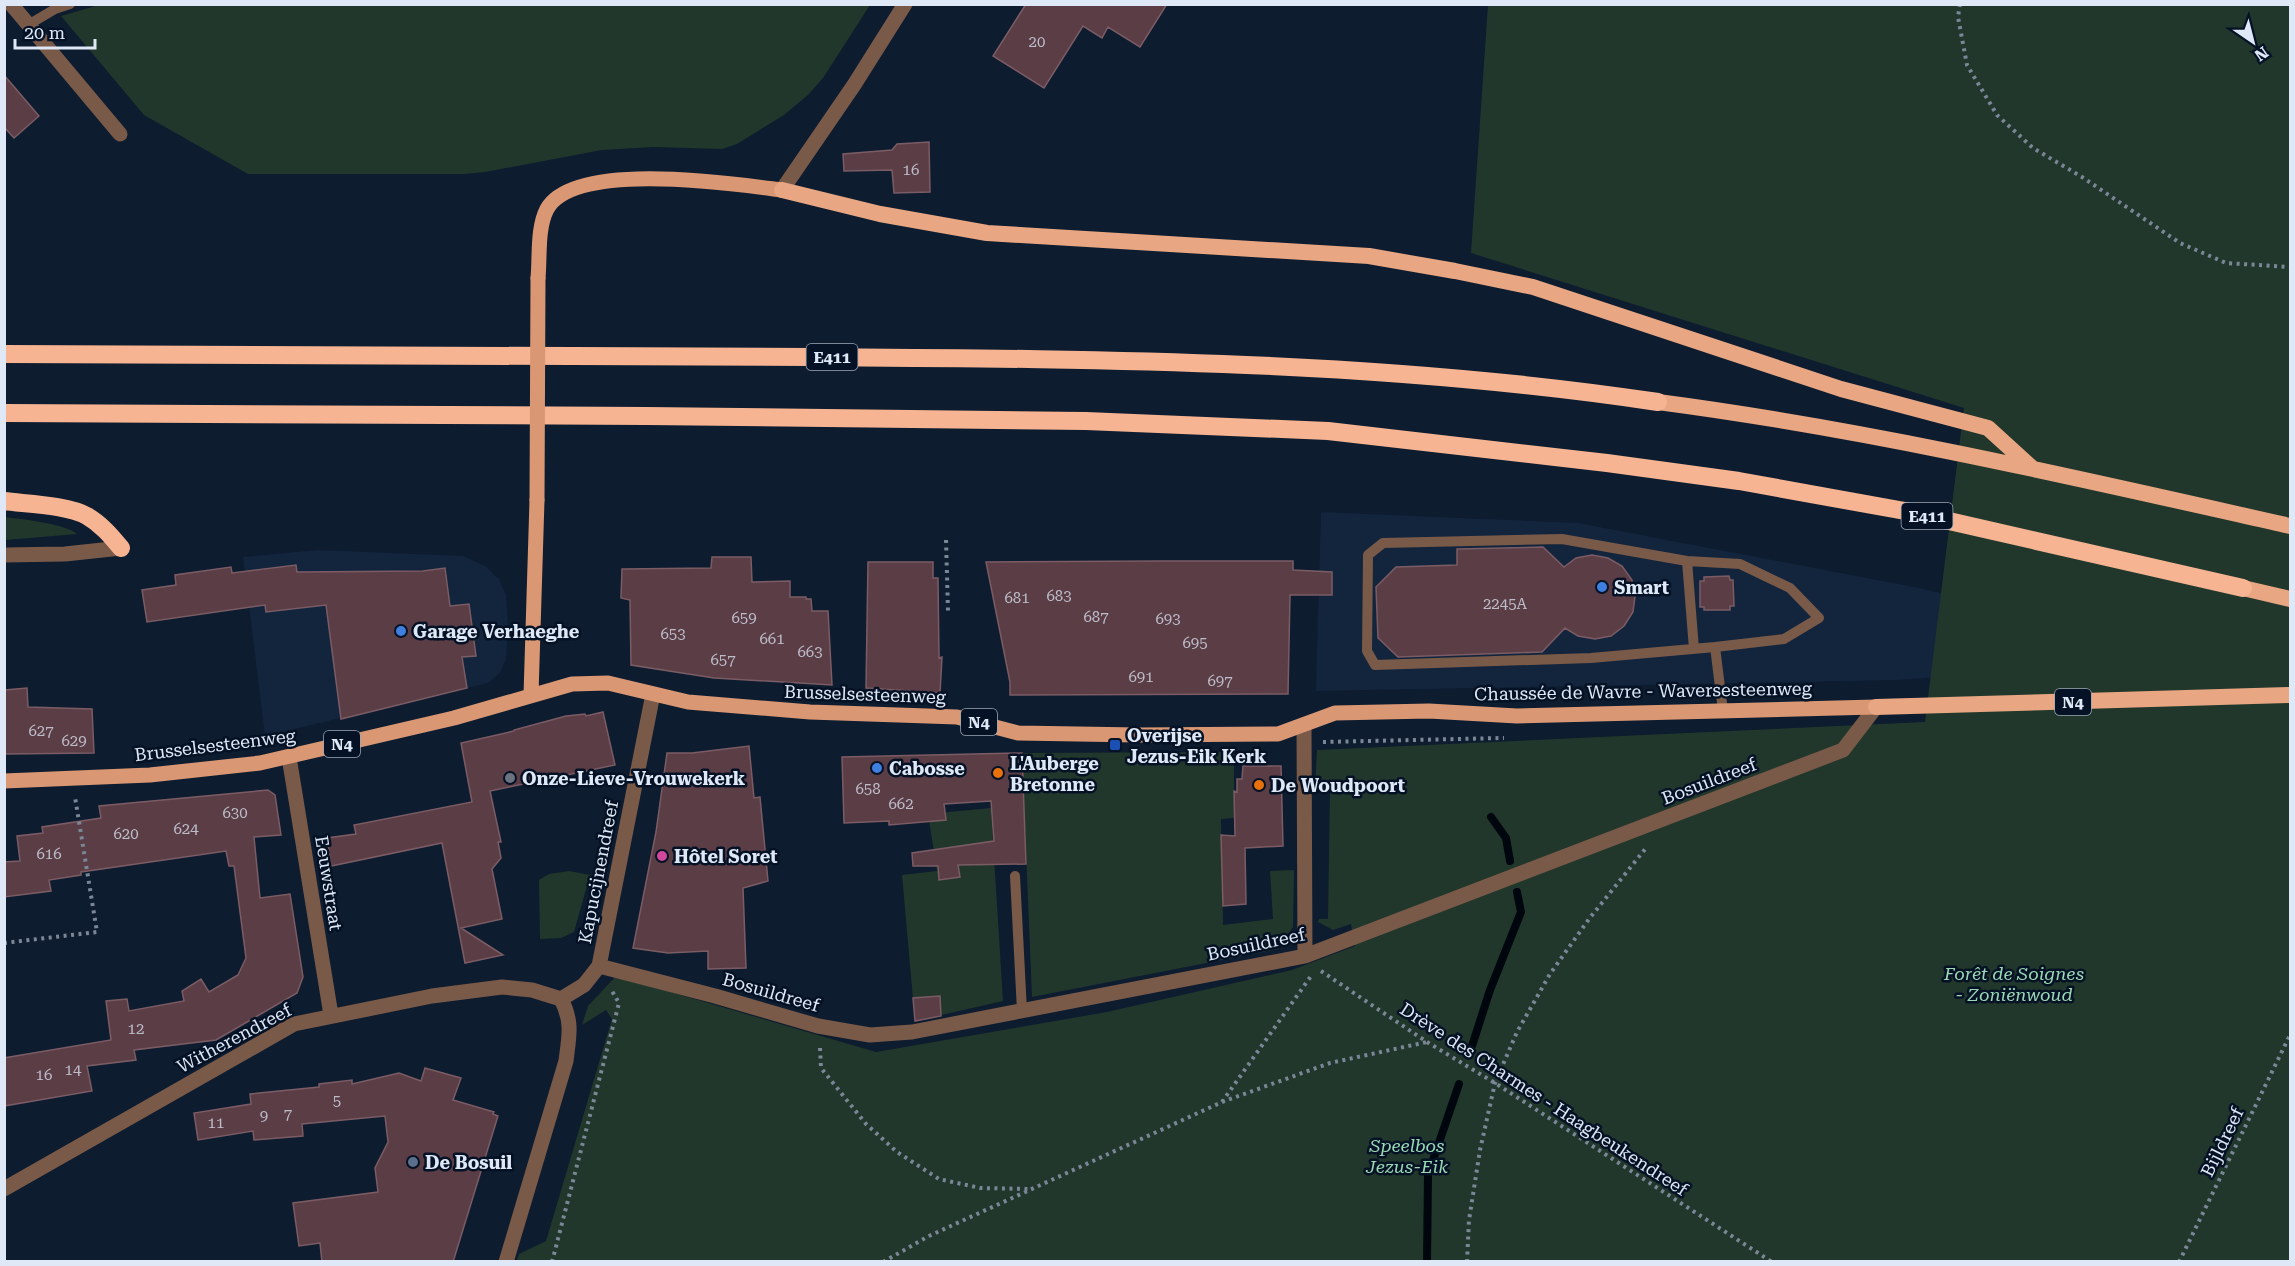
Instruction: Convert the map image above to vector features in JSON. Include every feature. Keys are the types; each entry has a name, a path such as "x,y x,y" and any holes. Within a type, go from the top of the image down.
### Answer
{"highway":[{"path":"782,190 880,214 987,233 1369,256 1533,287 1841,389 1988,428 2032,468"},
{"name":"E411","path":"4,354 1080,358 1330,367 1584,391 1756,414 1923,445 2290,526"},
{"name":"E411","path":"4,413 658,416 1086,421 1329,431 1607,463 1739,481 1905,511 2290,599"},
{"path":"4,501 64,509 86,515 107,531 122,548"},
{"name":"N4","path":"1876,707 2290,695"}],"main road":[{"path":"531,696 537,500 539,271 543,224 548,208 558,198 578,187 606,181 649,179 721,182 782,190"},
{"name":"Brusselsesteenweg","path":"4,781 184,772 289,757 453,717 572,684 608,683 688,702 810,712 957,717 1018,733 1278,734 1305,724"},
{"name":"Chaussée de Wavre - Waversesteenweg","path":"1305,724 1335,713 1429,711 1516,716 1876,707"}],"street":[{"path":"11,4 120,134"},
{"path":"782,190 854,85 905,4"},
{"path":"4,555 65,554 122,548"},
{"name":"Kapucijnendreef","path":"599,966 653,694"},
{"name":"Bosuildreef","path":"599,966 818,1026 870,1035 912,1032 1305,956 1843,750 1876,707"},
{"path":"1305,724 1305,956"},
{"name":"Eeuwstraat","path":"289,757 331,1016"},
{"path":"506,1262 566,1061 570,1029 569,1014 561,999 584,985 599,966"},
{"name":"Witherendreef","path":"4,1189 294,1024 432,996 502,987 532,990 561,999"}],"lane":[{"path":"28,25 55,9 70,4"},
{"path":"1562,539 1687,561 1740,564 1790,588 1819,618 1784,639 1715,647 1591,658 1375,666 1367,651 1368,555 1383,543 1562,539"},
{"path":"1687,561 1694,649"},
{"path":"1715,647 1723,711"},
{"path":"1014,876 1022,1011"}],"path":[{"path":"1960,4 1958,16 1967,65 1997,115 2033,148 2082,177 2180,243 2226,263 2290,267"},
{"path":"946,540 948,611"},
{"path":"4,944 97,932 72,779"},
{"path":"1467,1262 1469,1221 1480,1150 1495,1083 1517,1032 1550,974 1589,919 1670,818"},
{"name":"Kapucijnendreef","path":"552,1262 619,1003 599,966"},
{"name":"Drève des Charmes - Haagbeukendreef","path":"1222,1102 1317,968 1427,1042 1495,1083 1772,1262"},
{"path":"818,1026 821,1068 866,1124 897,1152 939,1179 980,1188 1032,1190"},
{"name":"Bijldreef","path":"2179,1262 2290,1035"},
{"path":"883,1262 929,1236 1222,1102 1330,1063 1427,1042"}],"shaded area":[{"path":"1321,512 1578,523 1919,588 2213,658 1898,680 1316,691"},
{"path":"318,550 463,556 485,566 499,579 506,595 508,629 506,659 500,673 488,683 265,736 243,557"}],"green space":[{"path":"99,5 870,5 823,78 808,95 784,115 737,144 722,149 653,147 602,150 464,174 248,174 144,115 61,16"},
{"name":"Forêt de Soignes - Zoniënwoud","path":"1488,5 2290,5 2290,1261 516,1262 519,1254 546,1241 612,1019 606,1010 582,1025 588,1006 616,976 876,1052 1107,1012 1292,970 1355,946 1351,924 1333,930 1318,922 1319,919 1328,919 1330,789 1315,788 1317,750 1925,722 1964,408 1471,253"},
{"path":"5,517 64,527 77,534 5,540"},
{"path":"1234,752 1234,818 1221,819 1223,925 1273,919 1270,871 1294,870 1293,927 1278,949 1032,997 1022,753"},
{"path":"991,808 1003,1001 915,1021 902,875 937,871 928,814"},
{"path":"569,871 590,875 574,932 561,938 540,939 539,880 549,874"}],"building":[{"path":"1026,4 1167,4 1140,47 1108,27 1102,38 1083,26 1044,88 993,56"},
{"path":"4,75 39,116 14,138 4,127"},
{"path":"929,142 930,192 894,193 892,170 844,171 843,154 892,150 897,144"},
{"path":"1543,547 1564,567 1576,558 1592,555 1608,558 1622,566 1632,580 1635,596 1633,612 1624,626 1611,636 1595,639 1578,636 1565,628 1542,652 1398,657 1378,638 1376,587 1396,567 1457,565 1457,549"},
{"path":"712,557 751,557 752,582 790,581 790,597 811,599 812,611 828,611 832,685 714,678 631,665 630,600 621,598 622,569 711,568"},
{"path":"1293,561 1293,570 1332,572 1332,595 1290,595 1288,694 1010,695 1010,682 986,562"},
{"path":"868,562 933,562 933,578 938,578 939,658 942,657 940,693 866,688"},
{"name":"Garage Verhaeghe","path":"296,565 297,572 423,571 445,568 450,606 469,604 476,656 462,657 467,688 341,719 326,605 266,612 265,605 147,622 142,590 176,585 175,575 231,567 232,573"},
{"path":"1729,576 1730,580 1733,580 1734,606 1730,606 1730,610 1704,610 1704,607 1700,607 1700,581 1704,581 1704,577"},
{"path":"27,688 28,707 92,709 94,753 5,754 5,690"},
{"path":"603,712 615,765 490,791 501,842 498,842 501,858 492,869 502,919 461,928 503,955 465,963 442,843 331,866 327,838 356,834 354,825 472,802 461,743 566,716 585,714 586,716"},
{"path":"749,746 754,798 760,797 768,881 743,888 746,968 708,969 708,951 668,953 633,948 656,832 667,753 692,753"},
{"path":"1022,753 1026,864 958,865 960,877 939,880 938,866 913,866 912,853 994,841 991,801 944,804 946,820 889,825 889,821 844,823 842,757"},
{"path":"1243,766 1281,766 1283,846 1245,848 1246,904 1223,906 1221,835 1235,836 1234,791 1237,792 1237,779 1242,779"},
{"path":"268,790 275,795 281,835 254,837 260,898 290,894 303,977 297,993 216,1040 134,1050 136,1060 87,1066 92,1091 4,1106 4,1058 111,1040 106,1001 127,999 129,1011 184,1001 182,991 201,979 209,992 238,975 246,958 234,866 229,866 226,851 81,872 81,875 49,880 51,891 4,897 4,862 20,861 17,836 43,833 42,827 101,818 99,806"},
{"path":"940,996 941,1016 915,1021 913,998"},
{"path":"425,1068 461,1078 453,1100 494,1112 493,1114 498,1116 453,1262 322,1262 320,1243 299,1246 293,1203 378,1192 375,1168 388,1142 385,1116 302,1124 303,1136 254,1140 253,1131 198,1140 194,1113 251,1104 250,1094 319,1087 319,1084 352,1080 352,1084 399,1073 421,1081"}],"waterway":[{"path":"1491,817 1506,838 1510,861"},
{"path":"1472,1046 1490,990 1521,912 1517,892"},
{"path":"1427,1262 1428,1175 1459,1084"}],"place":[{"name":"Smart","path":"1602,587"},
{"name":"Garage Verhaeghe","path":"401,631"},
{"name":"Overijse Jezus-Eik Kerk","path":"1115,745"},
{"name":"Cabosse","path":"877,768"},
{"name":"L'Auberge Bretonne","path":"998,773"},
{"name":"Onze-Lieve-Vrouwekerk","path":"510,778"},
{"name":"De Woudpoort","path":"1259,785"},
{"name":"Hôtel Soret","path":"662,856"},
{"name":"De Bosuil","path":"413,1162"}],"park label":[{"name":"Speelbos Jezus-Eik","path":"1407,1155"}]}
